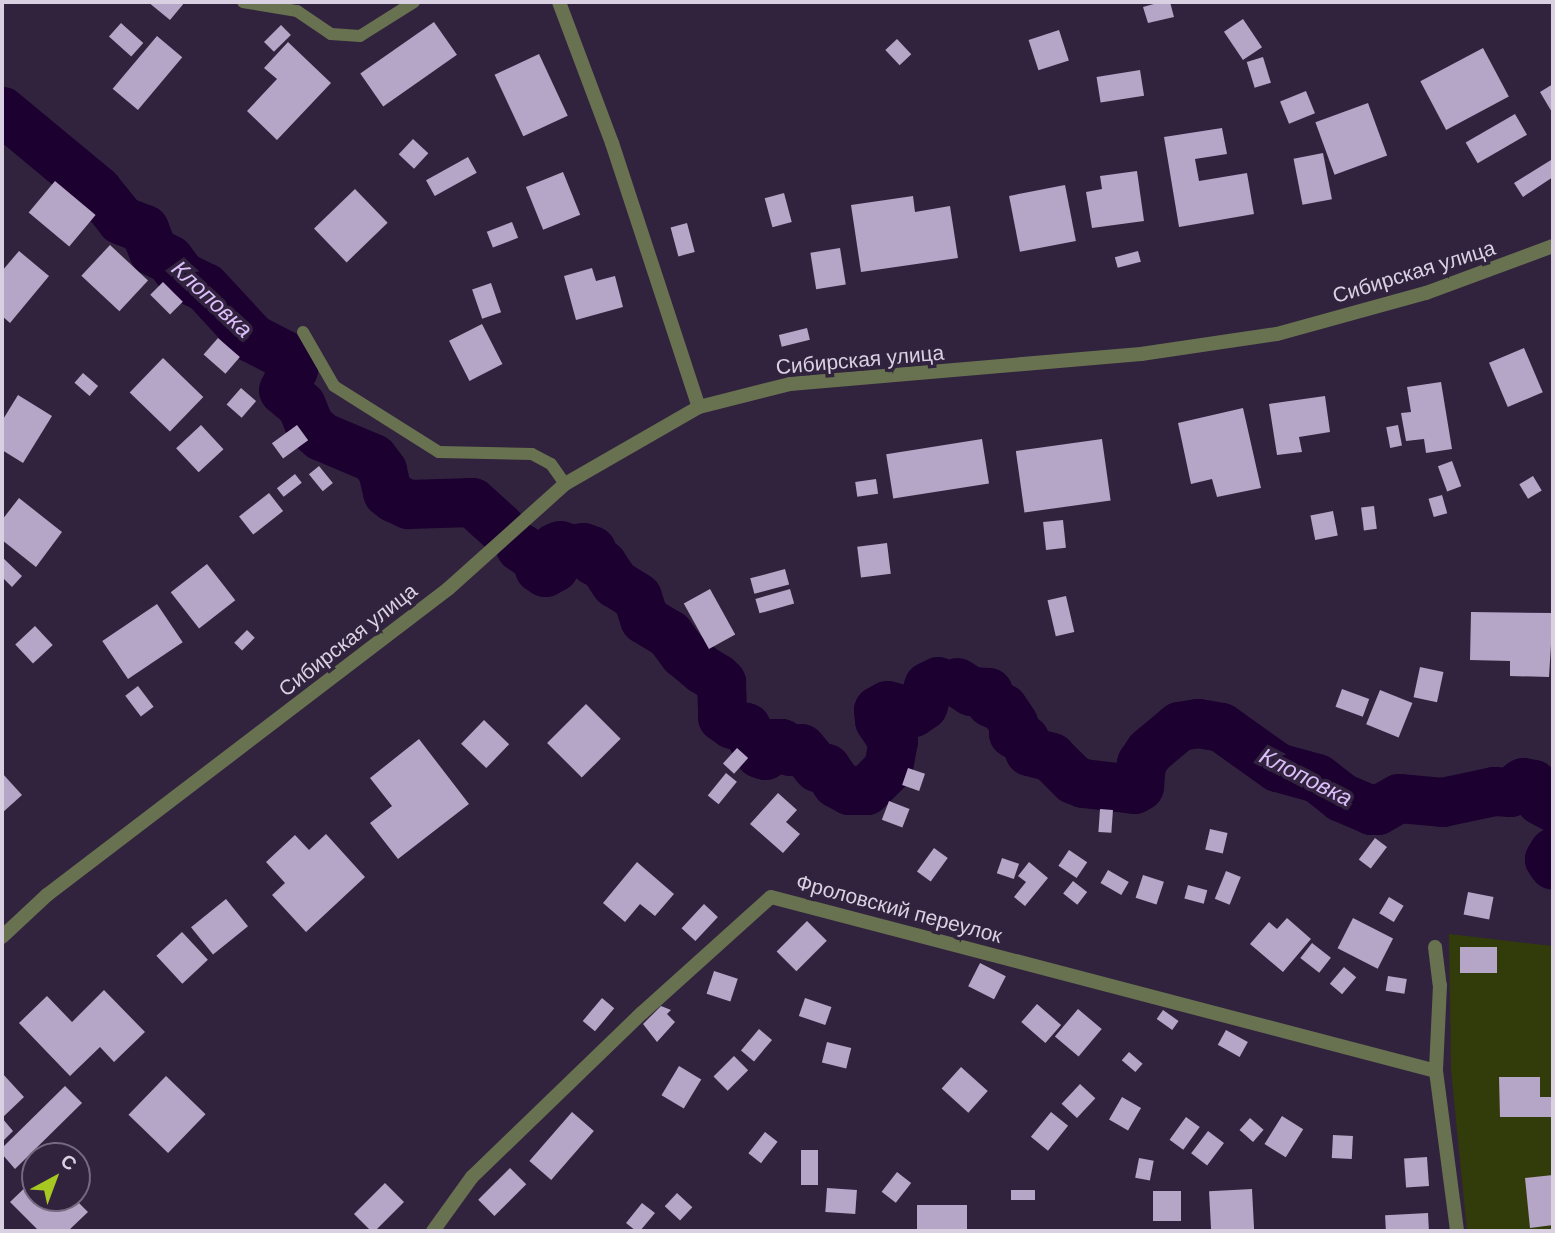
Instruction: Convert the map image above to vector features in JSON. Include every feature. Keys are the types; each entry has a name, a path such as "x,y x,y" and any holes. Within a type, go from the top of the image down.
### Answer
{"street":[{"path":"559,2 612,143 699,407"},
{"name":"Сибирская улица","path":"2,937 47,895 326,686 448,589 565,484 699,407 790,384 1142,354 1277,334 1426,293 1553,246"},
{"name":"Фроловский переулок","path":"433,1231 472,1177 642,1013 771,897 1436,1071"},
{"path":"1435,947 1440,985 1436,1071 1457,1231"}],"lane":[{"path":"243,2 297,11 331,34 360,36 414,2"},
{"path":"303,331 334,386 439,452 532,454 551,464 565,484"}],"green space":[{"path":"1449,934 1553,946 1553,1231 1467,1231 1451,1070"}],"building":[{"path":"148,2 185,2 170,20"},
{"path":"1170,2 1174,17 1148,23 1143,7"},
{"path":"1243,19 1262,47 1243,60 1224,32"},
{"path":"434,22 457,55 383,106 360,74"},
{"path":"121,23 143,43 131,56 109,36"},
{"path":"281,25 291,35 274,52 264,42"},
{"path":"1059,30 1069,60 1038,70 1029,40"},
{"path":"157,36 182,57 138,110 113,89"},
{"path":"897,39 911,54 900,65 885,50"},
{"path":"288,42 331,83 277,140 247,111 277,79 264,68"},
{"path":"1483,48 1509,97 1446,130 1420,81"},
{"path":"539,54 568,116 523,136 495,75"},
{"path":"1263,57 1271,83 1255,88 1247,62"},
{"path":"1140,70 1144,96 1101,103 1097,77"},
{"path":"1553,84 1553,114 1540,92"},
{"path":"1306,91 1315,113 1289,124 1280,101"},
{"path":"1368,103 1387,156 1335,175 1315,122"},
{"path":"1515,114 1527,135 1478,163 1466,142"},
{"path":"1222,128 1227,154 1195,159 1199,181 1247,173 1254,214 1179,227 1164,137"},
{"path":"413,139 428,153 414,169 399,154"},
{"path":"1323,153 1332,199 1303,205 1294,159"},
{"path":"468,157 477,173 435,196 426,180"},
{"path":"1551,160 1553,177 1523,197 1514,183"},
{"path":"1137,171 1144,221 1092,228 1086,192 1102,189 1100,176"},
{"path":"563,172 580,215 543,230 526,187"},
{"path":"55,181 96,215 69,246 29,212"},
{"path":"1065,185 1076,241 1020,252 1009,196"},
{"path":"355,189 388,223 347,262 314,229"},
{"path":"784,193 792,222 772,227 765,198"},
{"path":"913,196 915,212 950,206 958,258 861,272 851,205"},
{"path":"512,222 518,238 493,248 487,232"},
{"path":"687,223 695,252 678,256 671,227"},
{"path":"110,245 148,280 119,311 81,276"},
{"path":"840,248 846,285 816,289 810,253"},
{"path":"19,251 49,276 10,323 2,316 2,271"},
{"path":"1138,251 1141,262 1118,268 1115,257"},
{"path":"592,268 596,281 615,276 623,307 576,320 564,276"},
{"path":"163,282 183,302 170,315 150,295"},
{"path":"491,283 501,312 482,319 472,290"},
{"path":"482,324 502,364 469,381 449,341"},
{"path":"807,328 810,340 782,347 779,335"},
{"path":"218,338 240,357 225,374 204,355"},
{"path":"1524,348 1543,392 1508,407 1489,363"},
{"path":"163,358 203,397 170,431 130,393"},
{"path":"83,373 98,386 90,396 74,383"},
{"path":"1441,382 1452,449 1426,453 1424,439 1406,441 1401,413 1411,412 1407,387"},
{"path":"241,388 256,401 242,418 227,405"},
{"path":"18,395 52,416 23,463 2,450 2,421"},
{"path":"1325,396 1330,432 1299,437 1302,452 1277,455 1269,404"},
{"path":"1243,408 1261,488 1217,497 1212,479 1191,484 1178,423"},
{"path":"201,425 224,449 199,472 176,448"},
{"path":"297,425 308,440 283,459 272,443"},
{"path":"1398,425 1402,446 1390,448 1386,427"},
{"path":"982,439 989,483 893,499 886,454"},
{"path":"1102,439 1111,500 1024,513 1016,451"},
{"path":"1452,461 1461,486 1447,492 1438,466"},
{"path":"319,466 333,483 323,491 309,474"},
{"path":"295,474 302,483 284,497 277,488"},
{"path":"1533,476 1542,491 1528,499 1519,484"},
{"path":"876,479 878,494 857,497 855,482"},
{"path":"269,493 283,511 253,535 239,516"},
{"path":"1442,495 1447,513 1434,517 1429,499"},
{"path":"19,498 62,532 36,567 2,540 2,520"},
{"path":"1374,506 1377,529 1364,530 1361,508"},
{"path":"1333,511 1338,536 1315,540 1310,515"},
{"path":"1063,520 1066,548 1046,550 1043,522"},
{"path":"887,543 891,574 861,577 857,547"},
{"path":"2,557 22,576 12,587 2,577"},
{"path":"207,564 235,600 199,629 171,592"},
{"path":"785,569 789,584 754,594 750,578"},
{"path":"710,589 735,634 709,649 684,604"},
{"path":"790,589 794,603 760,613 755,599"},
{"path":"1066,596 1074,632 1056,636 1047,600"},
{"path":"157,604 183,642 128,679 102,641"},
{"path":"1471,612 1553,613 1549,677 1510,676 1510,661 1470,660"},
{"path":"35,626 53,645 33,663 15,644"},
{"path":"247,630 255,638 242,651 234,643"},
{"path":"1420,667 1443,672 1437,702 1414,697"},
{"path":"138,686 154,707 141,716 125,696"},
{"path":"1342,689 1369,699 1363,717 1336,707"},
{"path":"1380,690 1412,703 1399,737 1366,724"},
{"path":"586,704 621,739 582,778 547,743"},
{"path":"484,720 509,744 486,768 461,744"},
{"path":"419,739 469,804 398,859 370,823 392,806 370,778"},
{"path":"737,748 748,758 734,774 723,764"},
{"path":"908,768 925,774 919,791 902,785"},
{"path":"2,773 22,795 2,813"},
{"path":"726,773 737,782 719,804 708,796"},
{"path":"778,793 797,810 786,822 800,834 783,853 750,824"},
{"path":"889,801 910,809 902,828 882,820"},
{"path":"1100,809 1113,810 1111,833 1098,832"},
{"path":"1210,829 1228,833 1223,854 1205,849"},
{"path":"326,834 365,877 306,932 272,895 285,883 266,862 295,835 309,850"},
{"path":"1375,838 1387,847 1371,869 1359,860"},
{"path":"934,848 948,858 931,881 917,871"},
{"path":"1069,850 1087,862 1077,878 1058,866"},
{"path":"1002,858 1019,864 1014,879 997,873"},
{"path":"637,862 674,894 655,916 640,904 625,922 603,903"},
{"path":"1029,862 1048,878 1025,906 1014,897 1026,882 1018,876"},
{"path":"1108,870 1129,882 1121,895 1100,883"},
{"path":"1226,871 1241,877 1230,905 1215,899"},
{"path":"1143,875 1164,882 1157,905 1136,898"},
{"path":"1073,881 1087,892 1077,905 1063,894"},
{"path":"1188,885 1207,890 1204,904 1184,899"},
{"path":"1468,892 1494,897 1489,920 1464,915"},
{"path":"1389,897 1404,906 1394,922 1379,913"},
{"path":"226,899 248,926 213,955 191,927"},
{"path":"704,904 718,917 695,941 681,928"},
{"path":"1287,918 1311,939 1283,972 1250,944 1269,922 1277,929"},
{"path":"1353,918 1393,938 1378,969 1338,948"},
{"path":"807,921 827,941 796,971 777,951"},
{"path":"182,932 208,960 182,984 156,956"},
{"path":"1312,943 1331,958 1319,973 1300,958"},
{"path":"1460,947 1497,947 1497,973 1460,973"},
{"path":"980,963 1006,976 994,999 968,986"},
{"path":"1344,967 1356,977 1342,994 1330,984"},
{"path":"714,971 738,979 730,1002 707,994"},
{"path":"1388,976 1407,979 1404,994 1386,991"},
{"path":"104,990 145,1032 114,1062 100,1047 70,1076 19,1023 47,996 72,1022"},
{"path":"602,998 614,1008 595,1031 583,1021"},
{"path":"805,998 831,1007 825,1025 799,1016"},
{"path":"1037,1004 1061,1025 1045,1043 1021,1022"},
{"path":"661,1006 671,1010 667,1014 675,1022 657,1042 643,1024"},
{"path":"1078,1009 1102,1029 1079,1057 1055,1037"},
{"path":"1163,1010 1179,1021 1172,1030 1157,1019"},
{"path":"759,1029 772,1040 754,1061 741,1050"},
{"path":"1226,1030 1248,1042 1240,1057 1218,1045"},
{"path":"827,1042 851,1048 846,1068 822,1062"},
{"path":"1129,1052 1143,1064 1135,1072 1122,1060"},
{"path":"734,1056 748,1070 728,1091 713,1077"},
{"path":"679,1066 701,1079 684,1109 661,1095"},
{"path":"961,1067 988,1091 968,1113 942,1089"},
{"path":"2,1073 24,1097 2,1118"},
{"path":"166,1076 206,1114 168,1153 128,1115"},
{"path":"1499,1077 1540,1077 1540,1097 1553,1097 1553,1117 1500,1117"},
{"path":"1080,1084 1095,1098 1077,1118 1062,1104"},
{"path":"65,1086 82,1103 42,1142 21,1142 21,1163 15,1169 2,1154 2,1148"},
{"path":"1122,1097 1141,1108 1128,1131 1109,1120"},
{"path":"572,1112 594,1131 551,1180 529,1161"},
{"path":"1051,1112 1068,1126 1048,1151 1031,1137"},
{"path":"1282,1116 1303,1129 1286,1157 1265,1144"},
{"path":"1186,1117 1200,1127 1183,1150 1170,1140"},
{"path":"2,1118 13,1131 2,1142"},
{"path":"1250,1118 1264,1130 1253,1142 1240,1130"},
{"path":"1208,1131 1224,1143 1207,1165 1191,1153"},
{"path":"765,1132 778,1142 761,1163 748,1153"},
{"path":"1333,1135 1353,1136 1352,1159 1332,1158"},
{"path":"801,1150 818,1150 818,1185 801,1185"},
{"path":"1427,1157 1429,1186 1406,1188 1404,1159"},
{"path":"1139,1158 1154,1161 1150,1180 1135,1178"},
{"path":"510,1168 526,1184 494,1216 478,1200"},
{"path":"897,1172 911,1183 896,1203 882,1192"},
{"path":"1553,1175 1553,1225 1530,1228 1525,1178"},
{"path":"385,1183 404,1202 375,1231 371,1231 354,1214"},
{"path":"827,1188 857,1190 855,1214 825,1212"},
{"path":"1252,1189 1254,1231 1211,1231 1209,1191"},
{"path":"1011,1190 1035,1190 1035,1200 1011,1200"},
{"path":"21,1191 21,1212 88,1212 68,1231 39,1231 10,1202"},
{"path":"1153,1191 1181,1191 1181,1221 1153,1221"},
{"path":"677,1193 692,1207 680,1220 665,1206"},
{"path":"642,1203 655,1213 640,1231 636,1231 626,1223"},
{"path":"917,1205 967,1205 967,1231 917,1231"},
{"path":"1428,1213 1429,1231 1386,1231 1385,1215"}],"waterway":[{"name":"Клоповка","path":"2,111 97,190 121,220 144,229 153,251 169,259 182,276 205,287 252,338 289,357 293,369 283,390 301,405 309,425 321,436 373,458 382,470 387,492 408,504 472,502 500,527"},
{"name":"Клоповка","path":"520,547 535,557 539,568 545,572 554,567 555,547 560,545 571,549 583,547 591,550 594,561 602,564 615,583 637,597 644,619 669,634 683,653 721,682 722,717 732,724 746,727 759,753 765,755 767,745 774,743 781,743 790,751 801,748 817,767 826,768 836,783 849,790 866,790 888,768 893,741 879,720 878,710 887,705 913,712 923,705 928,686 938,681"},
{"name":"Клоповка","path":"957,682 971,691 988,692 990,702 1003,708 1013,723 1013,733 1024,739 1029,751 1051,757 1073,779 1083,783 1134,789 1139,786 1141,763 1149,751 1179,726 1198,723 1221,727 1277,767 1317,778 1341,797 1371,810 1377,810 1399,798 1442,802 1494,791 1510,792 1523,782 1533,784 1540,800 1553,807"},
{"name":"Клоповка","path":"1553,852 1549,859 1553,865"}]}
